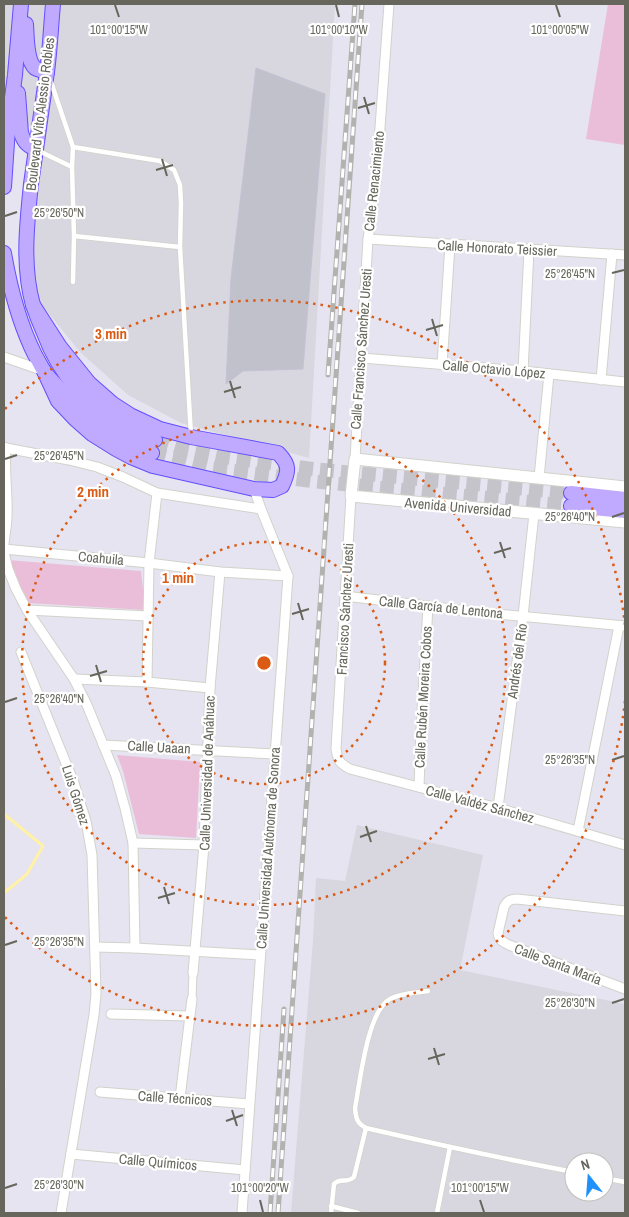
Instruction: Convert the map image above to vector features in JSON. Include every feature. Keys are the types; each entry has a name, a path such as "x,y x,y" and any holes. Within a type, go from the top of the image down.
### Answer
{"main road":[{"path":"22,4 30,60 33,66 47,72"},
{"name":"Boulevard Vito Alessio Robles","path":"4,186 8,128 22,4"},
{"name":"Boulevard Vito Alessio Robles","path":"4,253 15,304 30,344 44,371 74,404 112,434 135,446 154,446 94,405 71,383 50,350 33,305 28,278 26,249 28,209 47,72 53,4"},
{"path":"15,75 19,97 21,133 26,144 35,149"},
{"path":"33,305 60,347 83,376 113,404 130,415 160,429 278,453 286,460 287,475 282,486 273,490 254,489 177,473 131,457 92,434 75,419 62,406 54,394 44,371"},
{"path":"625,499 571,499 625,511"}],"street":[{"name":"Calle Renacimiento","path":"368,240 376,182 389,4"},
{"name":"Calle Honorato Teissier","path":"368,240 625,255"},
{"name":"Calle Francisco Sánchez Uresti","path":"354,459 362,358 368,240"},
{"path":"442,365 450,245"},
{"path":"523,371 529,250"},
{"path":"601,380 612,254"},
{"path":"4,356 44,371"},
{"name":"Calle Octavio López","path":"362,358 523,371 625,382"},
{"path":"539,478 549,374"},
{"path":"4,544 7,516 5,448 97,467 124,477 157,493 261,509"},
{"path":"354,459 625,487"},
{"name":"Francisco Sánchez Uresti","path":"338,760 336,749 354,459"},
{"name":"Calle Universidad Autónoma de Sonora","path":"242,1213 288,576 254,489"},
{"path":"147,682 149,563 157,493"},
{"name":"Avenida Universidad","path":"351,496 625,522"},
{"name":"Andrés del Río","path":"498,808 524,616 534,514"},
{"path":"4,551 8,569 26,610 74,679 87,704 116,776 133,843 135,948"},
{"name":"Coahuila","path":"4,551 149,563 220,572 288,576"},
{"name":"Calle Universidad de Anáhuac","path":"193,973 204,844 210,688 220,572"},
{"name":"Calle García de Lentona","path":"346,596 622,626"},
{"name":"Calle Rubén Moreira Cobos","path":"419,787 428,606"},
{"path":"26,610 148,616"},
{"path":"578,831 622,626"},
{"name":"Luis Gómez","path":"21,652 74,783 86,821 92,855 96,994 61,1213"},
{"path":"74,679 147,682 210,688"},
{"name":"Calle Uaaan","path":"103,745 275,754"},
{"name":"Calle Valdéz Sánchez","path":"338,760 350,769 498,808 625,845"},
{"path":"133,843 204,844"},
{"name":"Calle Santa María","path":"625,911 517,899 510,900 504,907 498,933 500,940 508,945 625,989"},
{"path":"95,947 260,955"},
{"path":"180,1098 192,999 193,973"},
{"path":"111,1014 190,1016"},
{"name":"Calle Técnicos","path":"100,1092 249,1104"},
{"name":"Calle Químicos","path":"71,1154 245,1170"}],"lane":[{"path":"47,72 73,147 73,282"},
{"path":"73,147 160,160 174,170 180,185 180,247 192,437"},
{"path":"35,149 72,167"},
{"path":"74,236 180,247"},
{"path":"428,991 389,999 381,1006 375,1016 365,1051 356,1108 356,1117 359,1124 366,1128 450,1147 564,1170"},
{"path":"330,1213 334,1184 338,1181 350,1180 354,1177 366,1128"},
{"path":"438,1213 450,1147"},
{"path":"332,1206 358,1213"}],"shaded area":[{"path":"4,4 335,4 309,458 181,423 128,395 80,352 37,299 30,259 41,128 4,123"},
{"path":"608,4 625,4 625,145 586,139"},
{"path":"8,560 141,571 145,610 27,603"},
{"path":"117,755 200,762 196,838 139,834"},
{"path":"357,825 483,855 460,970 625,1004 625,1213 291,1213 313,940 316,878 345,881"}],"building":[{"path":"256,68 325,94 303,369 243,371 226,384 231,278"}],"waterway":[{"path":"4,814 43,846 27,874 4,893"},
{"path":"4,1081 4,1088"}],"tunnel":[{"path":"155,440 217,456 313,469 571,493"},
{"path":"152,453 212,468 311,481 571,506"}],"railway":[{"path":"328,375 355,4"},
{"path":"278,1213 362,4"},
{"path":"270,1213 284,1009"}]}
